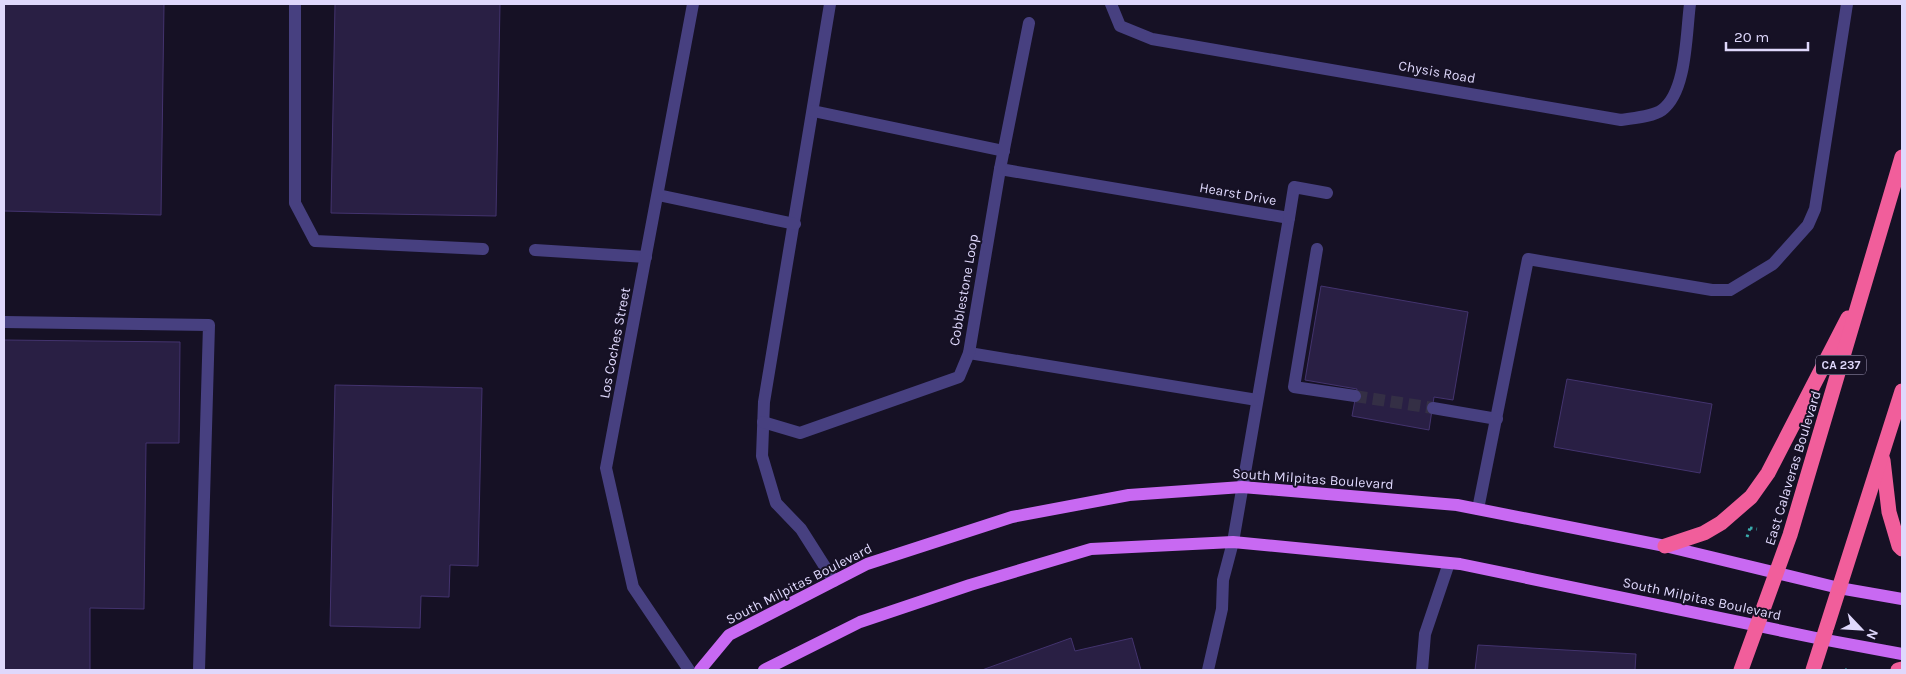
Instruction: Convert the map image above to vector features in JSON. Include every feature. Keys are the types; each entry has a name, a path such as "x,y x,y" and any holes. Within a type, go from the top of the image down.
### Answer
{"highway":[{"name":"East Calaveras Boulevard","path":"1741,670 1777,573 1902,157"},
{"path":"1665,546 1704,533 1721,523 1751,497 1768,473 1864,285"},
{"path":"1812,670 1902,391"},
{"path":"1883,453 1889,512 1899,546 1902,549"},
{"path":"1898,670 1902,668"}],"main road":[{"name":"South Milpitas Boulevard","path":"700,670 729,635 867,564 1012,517 1129,495 1242,487 1457,505 1665,546 1839,588 1902,598"},
{"name":"South Milpitas Boulevard","path":"764,670 860,622 970,585 1091,549 1233,542 1450,563 1821,640 1902,654"}],"street":[{"path":"294,4 296,203 315,241 483,249"},
{"name":"Los Coches Street","path":"689,670 633,587 606,468 693,4"},
{"path":"830,4 764,402 762,456 776,504 801,529 834,581"},
{"name":"Chysis Road","path":"1111,4 1120,26 1152,39 1621,120 1661,111 1672,100 1680,86 1690,4"},
{"path":"1478,509 1528,259 1712,290 1730,290 1773,264 1808,225 1815,209 1847,4"},
{"name":"Cobblestone Loop","path":"763,422 800,433 959,377 969,353 1000,168 1030,23"},
{"path":"813,111 1004,151"},
{"name":"Hearst Drive","path":"1000,168 1289,218 1233,542 1223,580 1222,609 1208,670"},
{"path":"1289,218 1294,188 1327,193"},
{"path":"658,195 795,224"},
{"path":"1317,249 1294,387 1355,396"},
{"path":"535,250 646,257"},
{"path":"4,322 209,325 199,670"},
{"path":"969,353 1257,400"},
{"path":"1433,408 1497,419"},
{"path":"1422,670 1425,634 1450,563"}],"path":[{"path":"1747,537 1750,528 1757,529"}],"building":[{"path":"4,4 164,4 161,215 4,211"},
{"path":"335,4 500,4 496,216 331,213"},
{"path":"1321,286 1468,312 1453,400 1434,397 1429,430 1352,416 1357,389 1305,380"},
{"path":"4,340 180,342 179,443 146,443 144,609 90,608 90,670 4,670"},
{"path":"1567,379 1712,404 1700,473 1554,447"},
{"path":"335,385 482,388 478,566 450,565 449,597 421,596 420,628 330,626"},
{"path":"1071,638 1075,651 1132,638 1141,670 982,670"},
{"path":"1478,645 1636,654 1635,670 1475,670"}],"tunnel":[{"path":"1355,396 1433,408"}]}
